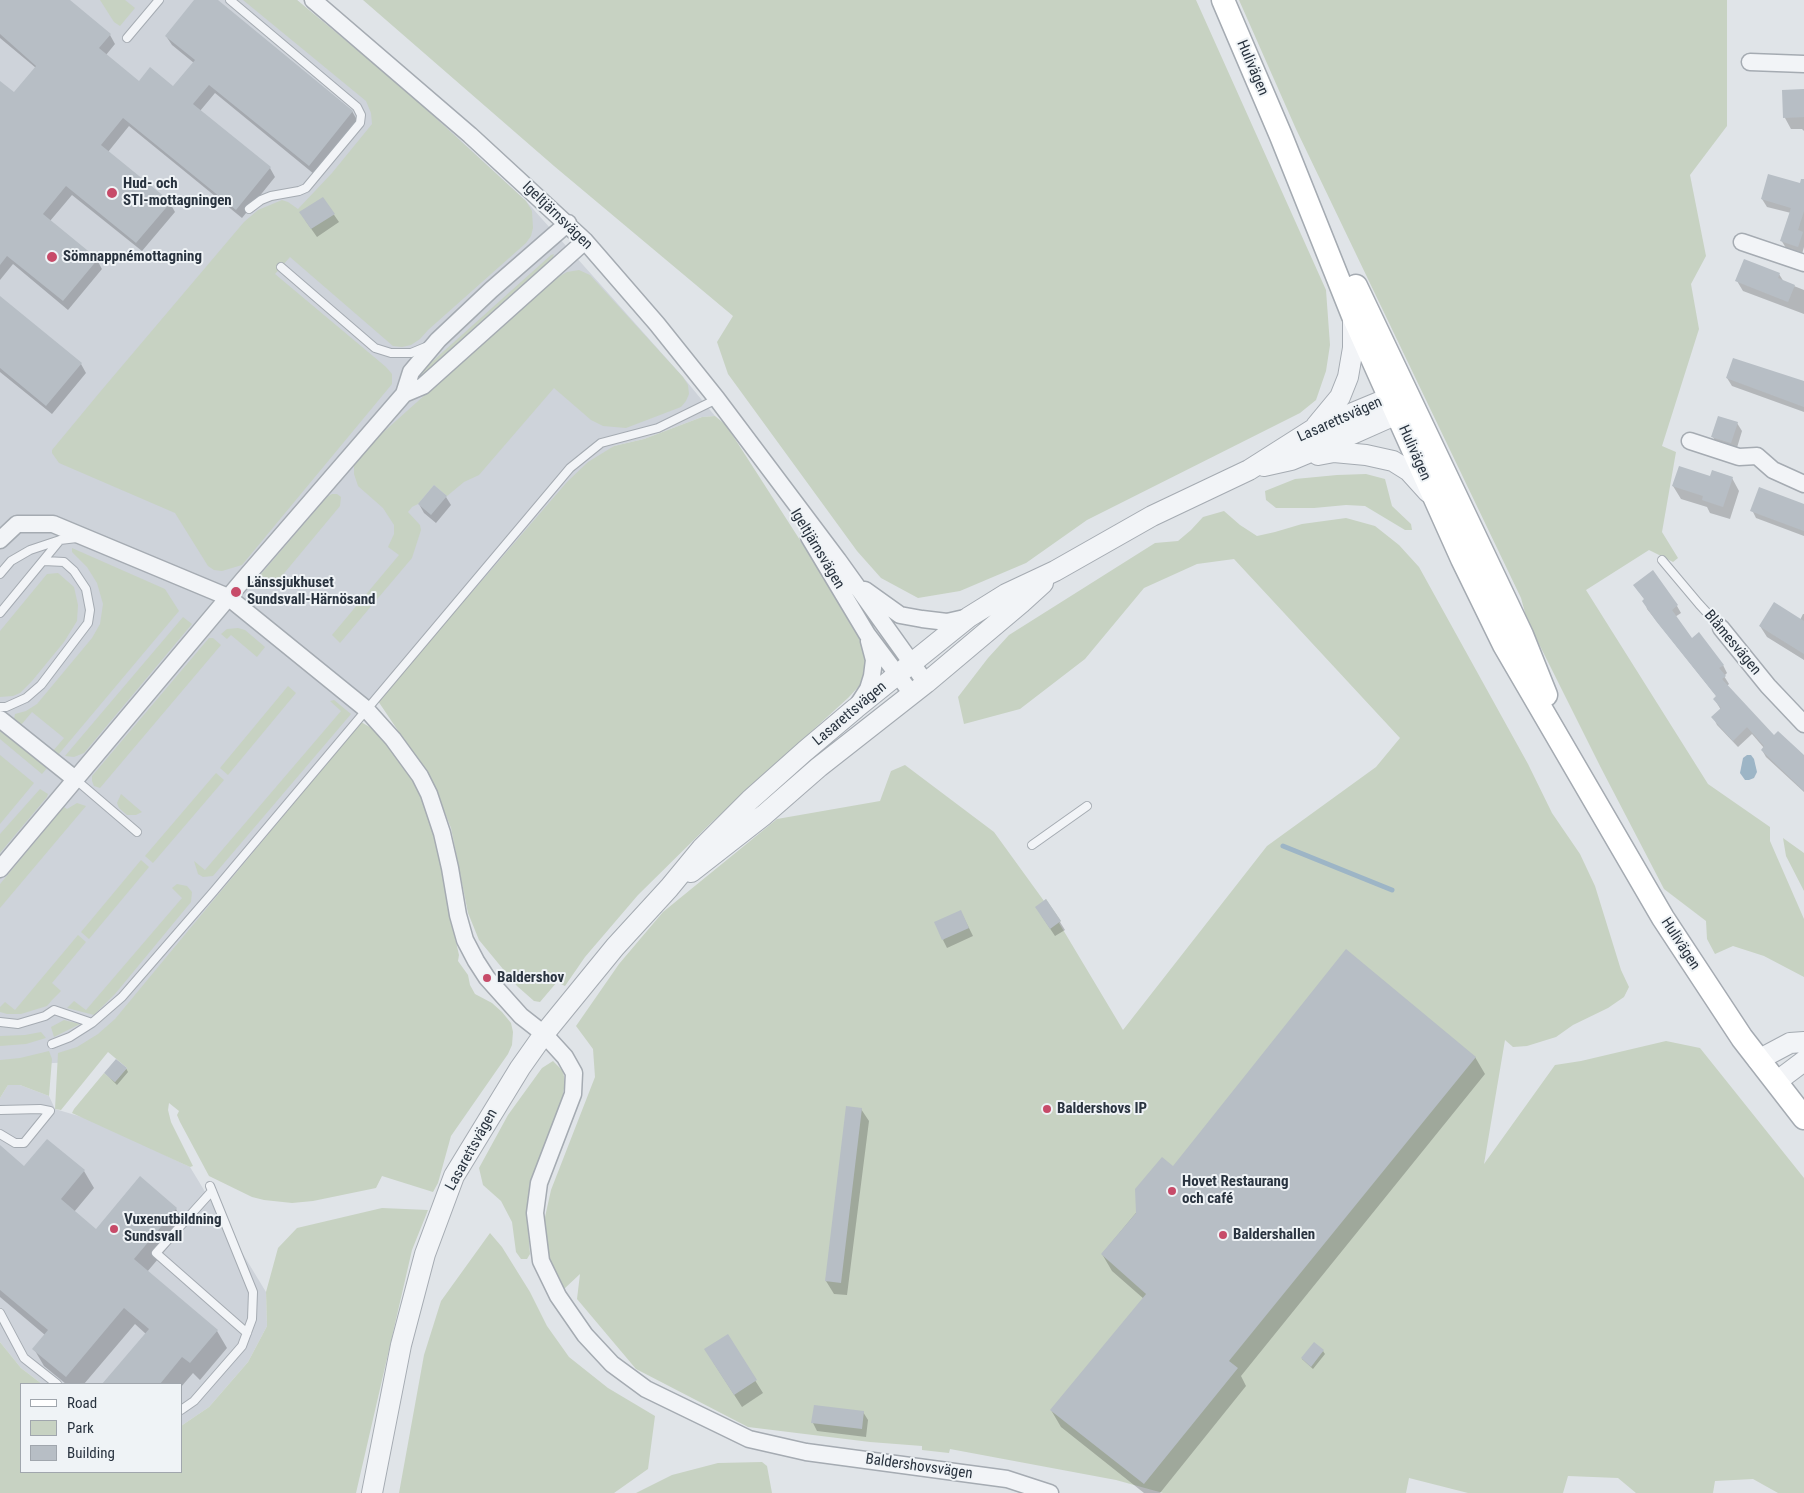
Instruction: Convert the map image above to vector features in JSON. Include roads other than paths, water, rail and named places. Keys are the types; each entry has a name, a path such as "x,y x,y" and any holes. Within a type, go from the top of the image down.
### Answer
{"main road":[{"name":"Hulivägen","path":"1223,0 1399,404 1436,501 1504,645 1662,918 1758,1060 1804,1118"},
{"name":"Hulivägen","path":"1281,136 1353,316 1522,635 1572,760"}],"street":[{"name":"Igeltjärnsvägen","path":"313,0 470,135 586,241 657,324 717,399 838,560 905,669 919,688"},
{"path":"1750,62 1804,64"},
{"path":"0,869 228,597 404,394 411,372 438,340 491,290 568,223"},
{"path":"404,394 423,386 586,241"},
{"path":"1742,242 1804,263"},
{"path":"1312,430 1340,397 1348,377 1353,348 1353,316"},
{"name":"Lasarettsvägen","path":"372,1493 401,1345 425,1254 454,1176 520,1068 544,1034 702,848 750,800 856,708 969,617 1006,594 1055,571 1152,516 1249,470 1312,430 1399,404"},
{"name":"Lasarettsvägen","path":"1249,470 1291,460 1399,404"},
{"path":"1690,441 1738,458 1757,456 1773,470 1804,484"},
{"path":"1291,460 1334,452 1366,454 1393,461 1409,471 1436,501"},
{"name":"Igeltjärnsvägen","path":"766,465 868,634 905,669"},
{"name":"Baldershovsvägen","path":"0,540 17,524 53,524 228,597 366,709 393,739 420,776 429,794 444,842 460,924 465,940 476,961 487,978 521,1016 544,1034 566,1057 574,1073 573,1094 539,1183 535,1213 541,1261 558,1296 585,1335 612,1364 646,1389 749,1439 806,1452 1008,1479 1050,1493"},
{"name":"Lasarettsvägen","path":"669,888 712,857 819,767 919,688 1021,603 1055,571"},
{"name":"Igeltjärnsvägen","path":"851,580 900,614 947,622 969,617"},
{"name":"Blåmesvägen","path":"1721,628 1768,686 1804,724"},
{"name":"Igeltjärnsvägen","path":"856,708 868,689 872,676 874,660 868,634"},
{"path":"0,719 74,779"},
{"path":"1758,1060 1790,1043 1804,1042"},
{"path":"1776,1082 1804,1061"}],"lane":[{"path":"127,38 159,0"},
{"path":"230,0 357,107 361,115 360,123 306,188 299,192 271,196 261,200 249,209"},
{"path":"281,267 375,348 391,353 411,353 426,348 438,340"},
{"path":"52,1044 70,1037 92,1023 107,1012 128,990 570,468 601,443 658,428 717,399"},
{"path":"0,574 11,561 30,550 60,540 86,537"},
{"path":"0,613 60,540"},
{"name":"Blåmesvägen","path":"1662,560 1721,628"},
{"path":"0,707 26,698 41,685 88,623 90,610 86,589 74,571 64,562 44,561"},
{"path":"74,779 137,832"},
{"path":"1032,845 1087,806"},
{"path":"0,1022 18,1024 45,1016 54,1010 92,1023"},
{"path":"0,1110 40,1109 50,1111 24,1143 15,1142 0,1134"},
{"path":"182,1409 194,1401 242,1346 252,1319 253,1292 211,1189 156,1253 247,1332"},
{"path":"0,1313 24,1358 56,1383"}],"water":[{"path":"1751,755 1754,759 1757,772 1754,778 1745,780 1740,773 1743,758"}],"waterway":[{"path":"1283,846 1392,890"}],"place":[{"name":"Hud- och STI-mottagningen","path":"112,193"},
{"name":"Sömnappnémottagning","path":"52,257"},
{"name":"Länssjukhuset Sundsvall-Härnösand","path":"236,592"},
{"name":"Baldershov","path":"487,978"},
{"name":"Baldershovs IP","path":"1047,1109"},
{"name":"Hovet Restaurang och café","path":"1172,1191"},
{"name":"Vuxenutbildning Sundsvall","path":"114,1229"},
{"name":"Baldershallen","path":"1223,1235"}]}
